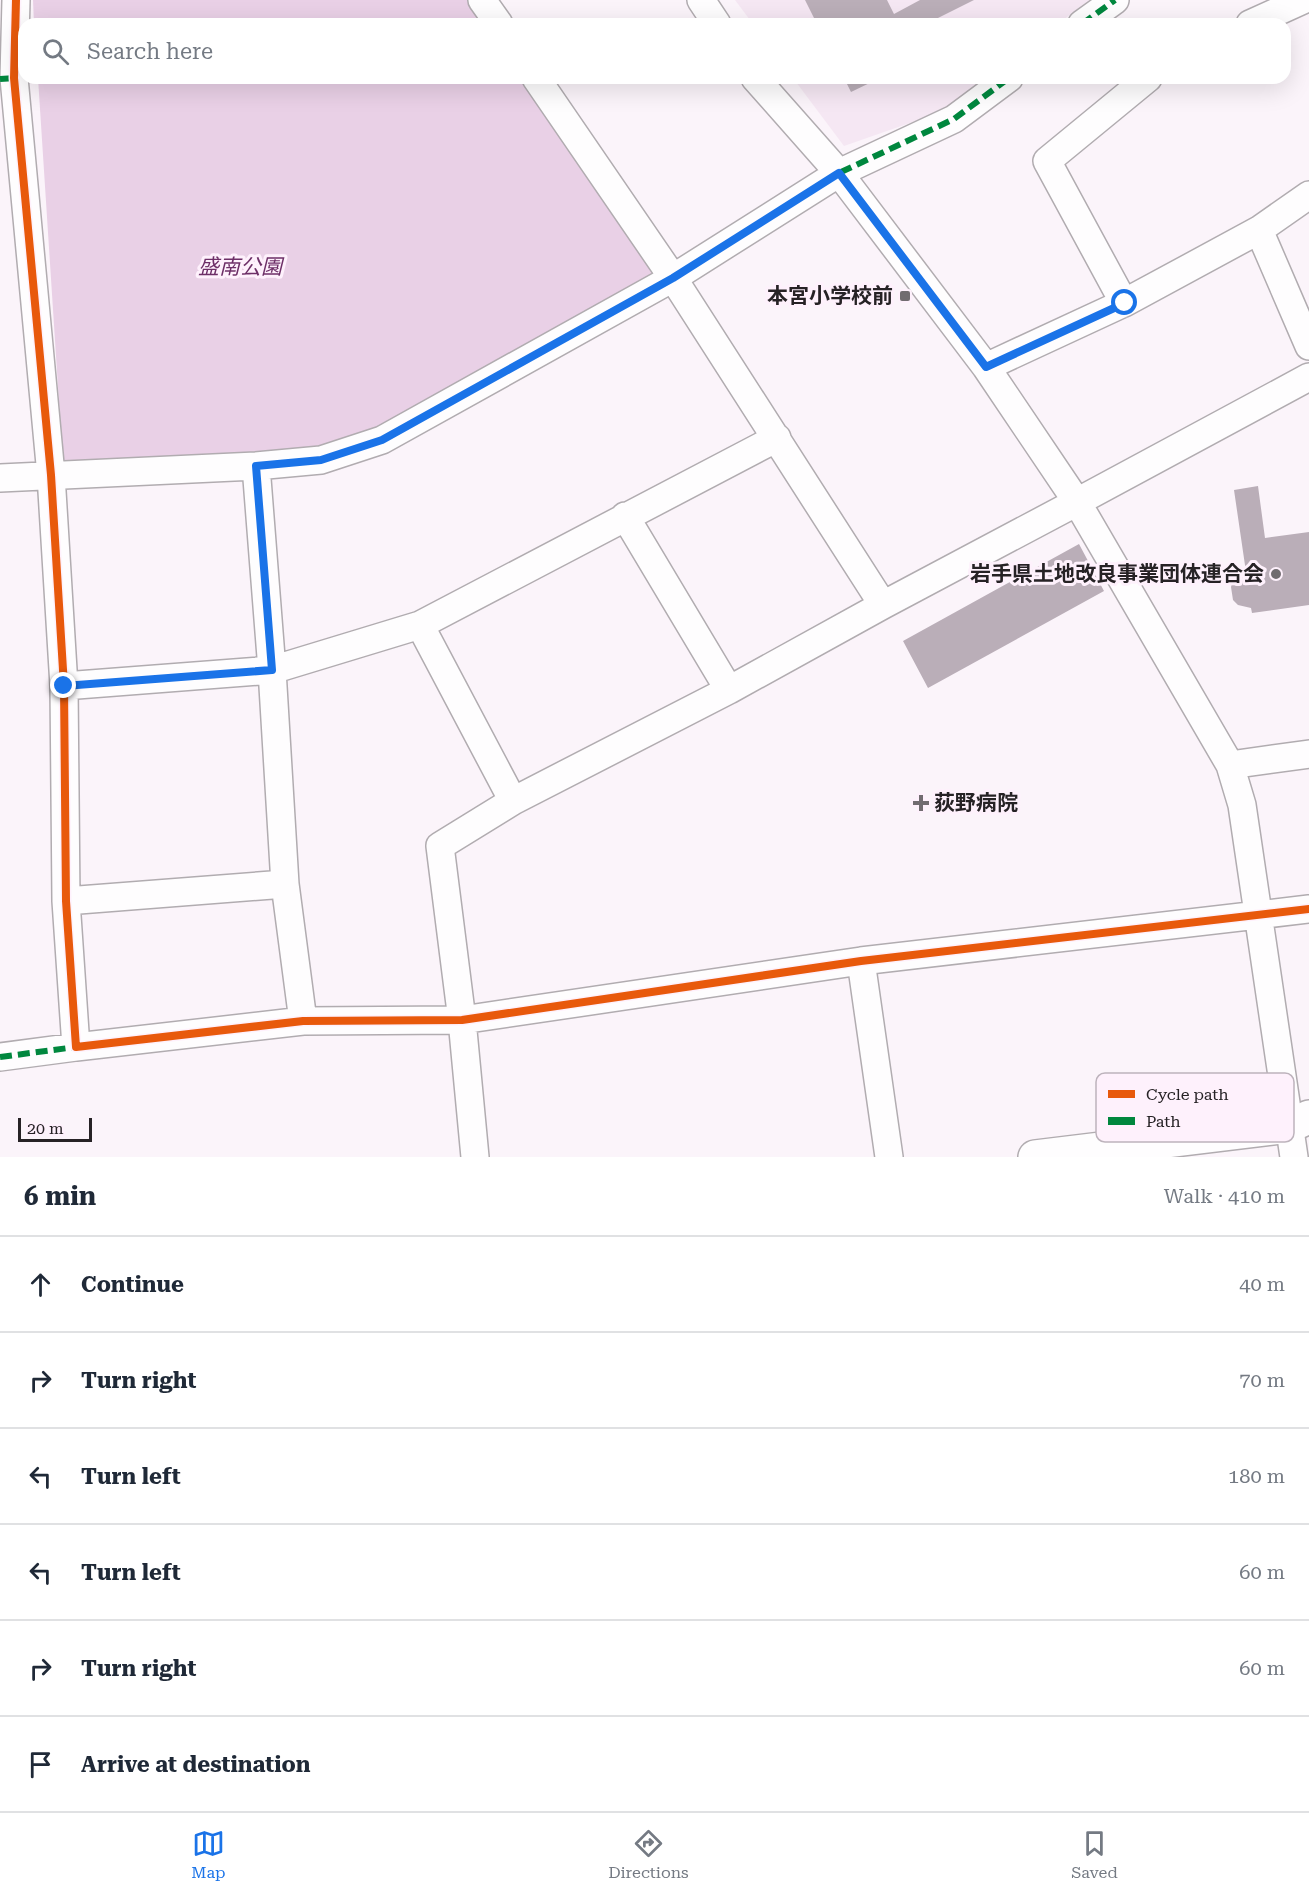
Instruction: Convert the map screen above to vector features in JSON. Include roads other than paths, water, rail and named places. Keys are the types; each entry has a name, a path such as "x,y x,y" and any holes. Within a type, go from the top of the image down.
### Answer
{"main road":[{"path":"1035,1157 1201,1142"}],"street":[{"path":"16,0 7,79 51,475 64,686 66,901 76,1047"},
{"path":"482,0 495,18"},
{"path":"701,0 713,18"},
{"path":"1090,18 1115,0"},
{"path":"1263,18 1303,0"},
{"path":"540,84 673,278 883,605"},
{"path":"760,84 839,173 986,367 1077,502 1230,765 1242,805 1258,915 1288,1073"},
{"path":"0,478 256,466 321,460 382,440 673,278 839,173 954,119 1001,84"},
{"path":"1125,303 1047,161 1141,84"},
{"path":"986,367 1125,303 1259,230 1309,195"},
{"path":"1259,230 1309,346"},
{"path":"475,1157 462,1020 440,846 513,801 729,690 1309,377"},
{"path":"64,686 272,670 420,625 777,438"},
{"path":"256,466 272,670 285,884 303,1021"},
{"path":"625,516 729,690"},
{"path":"420,625 513,801"},
{"path":"1230,765 1309,754"},
{"path":"66,901 285,884"},
{"path":"0,1057 303,1021 462,1020 861,961 1309,909"},
{"path":"861,961 889,1157"},
{"path":"1294,1102 1300,1133"}],"place":[{"name":"本宮小学校前","path":"905,296"},
{"name":"岩手県土地改良事業団体連合会","path":"1276,574"},
{"name":"荻野病院","path":"921,803"}],"park label":[{"name":"盛南公園","path":"240,267"}]}
